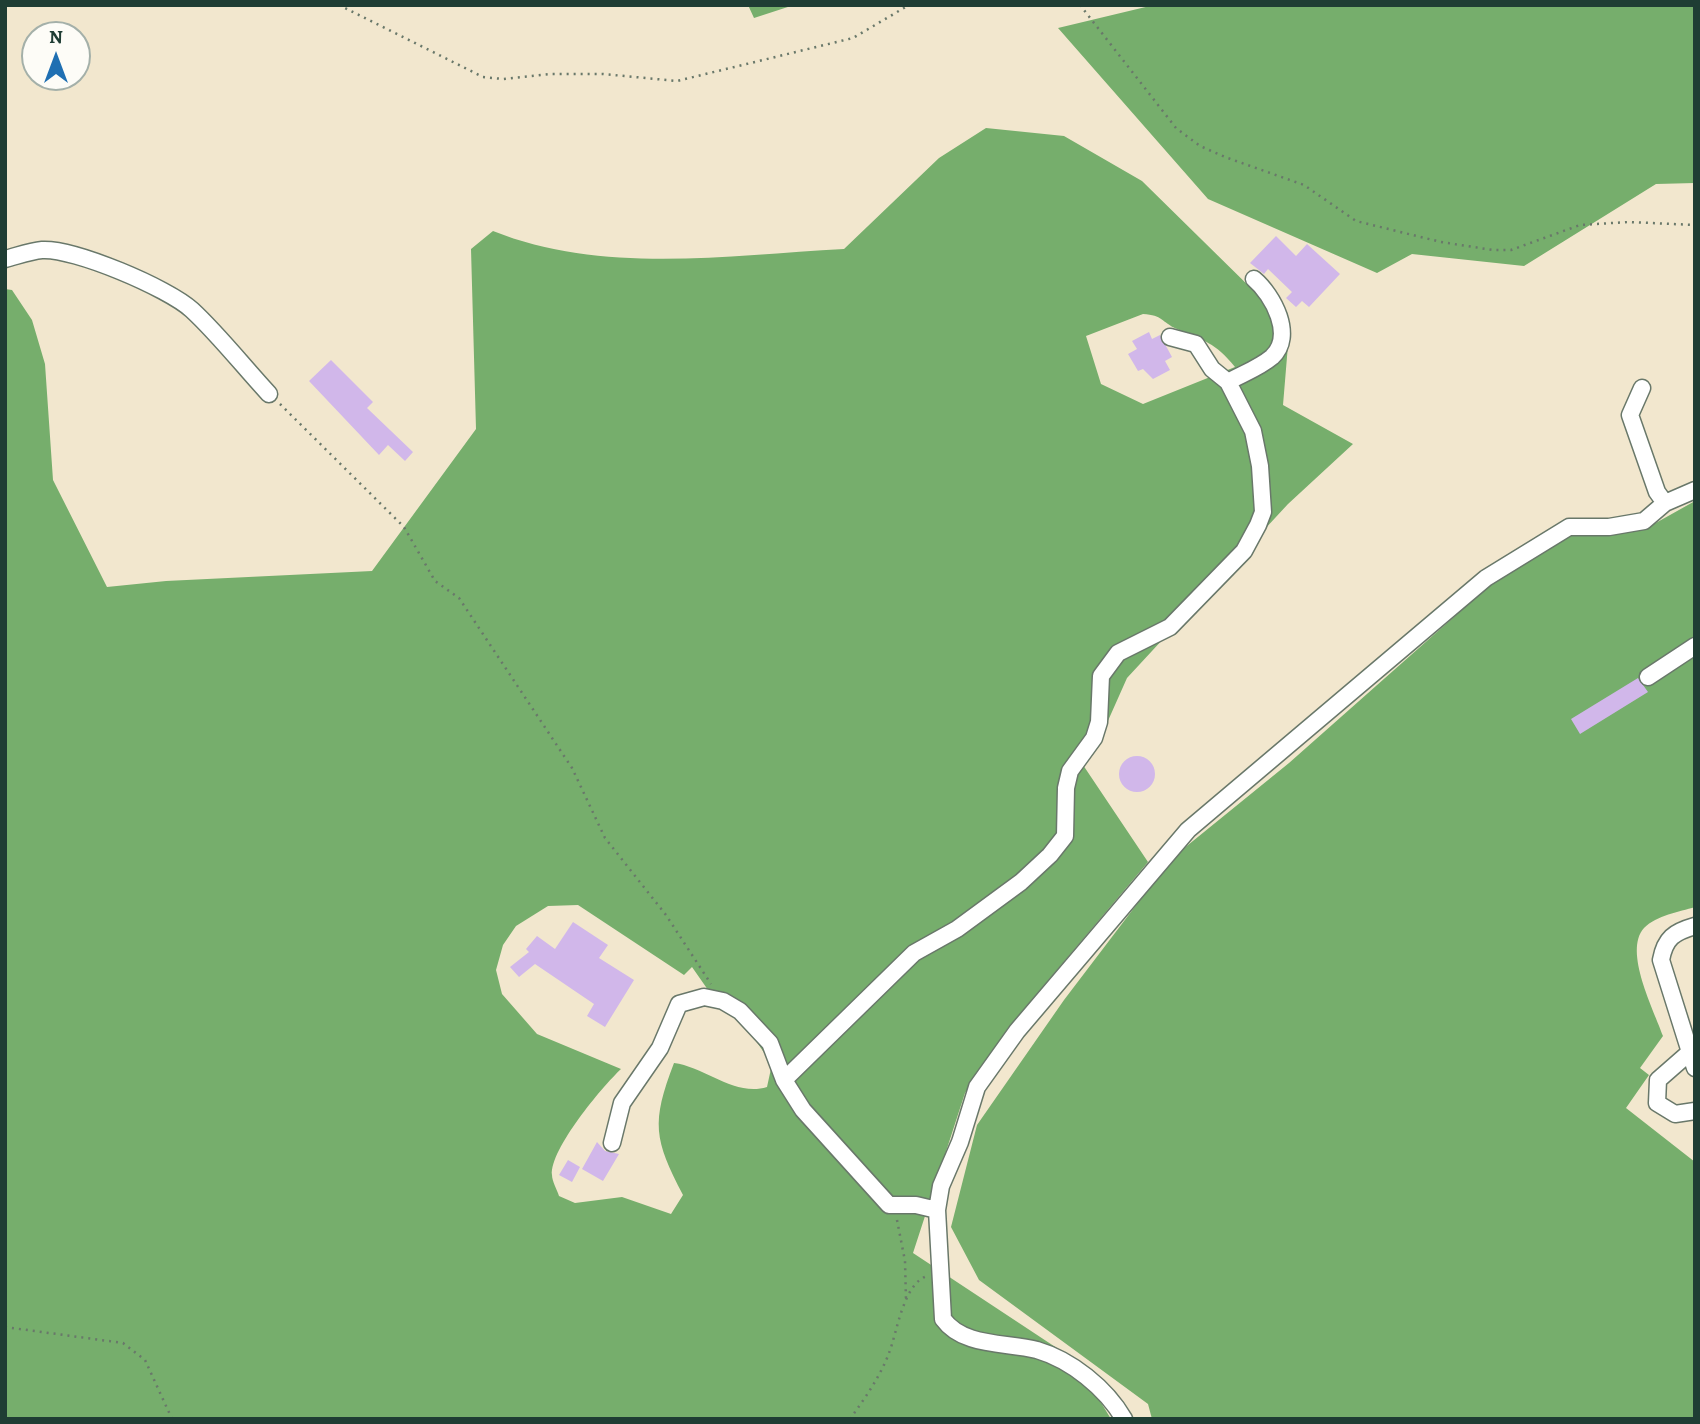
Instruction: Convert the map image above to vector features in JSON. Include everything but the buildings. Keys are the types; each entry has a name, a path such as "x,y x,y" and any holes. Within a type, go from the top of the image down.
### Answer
{"street":[{"path":"5,259 43,250 60,253 122,273 171,294 191,310 269,394"},
{"path":"1228,382 1274,355 1281,341 1281,319 1274,303 1254,279"},
{"path":"784,1080 914,953 957,929 1021,882 1065,836 1066,788 1070,771 1094,738 1099,722 1101,676 1118,653 1170,627 1244,551 1258,525 1263,512 1261,477 1253,431 1228,382 1212,369 1196,344 1170,337"},
{"path":"1642,388 1630,415 1653,481 1665,503"},
{"path":"1124,1419 1115,1404 1073,1366 1038,1350 952,1332 943,1319 937,1210 941,1186 960,1142 977,1087 1017,1031 1188,830 1486,578 1569,527 1609,527 1644,521 1665,503 1695,490"},
{"path":"1648,677 1695,646"},
{"path":"1695,926 1674,933 1664,946 1661,960 1692,1060 1658,1080 1657,1102 1675,1114 1695,1111"},
{"path":"612,1143 622,1103 660,1048 679,1004 704,997 723,1000 740,1011 770,1043 784,1080 826,1137 889,1205 916,1205 937,1210"}],"path":[{"path":"339,5 483,77 503,79 551,74 603,74 677,81 853,38 909,5"},
{"path":"1080,5 1176,128 1200,146 1304,185 1356,221 1441,242 1493,250 1511,250 1580,225 1629,222 1695,225"},
{"path":"269,394 404,527 435,581 459,598 572,768 606,838 666,915 723,1000"},
{"path":"889,1205 900,1224 905,1261 906,1301"},
{"path":"850,1419 873,1386 890,1352 906,1301 922,1278 941,1272"},
{"path":"5,1326 122,1343 145,1360 172,1419"}],"green space":[{"path":"748,5 794,5 754,18"},
{"path":"1154,5 1695,5 1695,183 1656,184 1524,266 1412,254 1377,273 1208,199 1058,28"},
{"path":"986,128 1064,136 1142,181 1260,297 1286,327 1288,345 1283,405 1353,444 1288,504 1127,678 1107,723 1083,765 1148,862 1008,1028 965,1093 913,1253 1075,1360 1111,1419 5,1419 5,289 12,290 32,320 45,364 53,480 107,587 166,581 372,571 476,429 471,249 493,231 535,245 622,258 711,258 844,249 939,158","holes":["1143,314 1158,317 1209,343 1235,367 1143,404 1101,384 1086,336","578,905 684,975 692,967 722,1010 742,1021 772,1064 767,1087 755,1089 732,1085 674,1063 659,1116 661,1144 683,1195 671,1214 622,1197 575,1203 559,1196 553,1180 554,1164 568,1135 590,1104 621,1069 537,1034 502,994 496,970 503,945 516,926 548,906"]},
{"path":"1695,501 1695,907 1655,920 1644,928 1638,938 1638,965 1642,981 1663,1036 1640,1068 1649,1075 1626,1108 1695,1162 1695,1419 1152,1419 1148,1404 979,1280 951,1227 977,1125 1064,1000 1172,858 1289,763 1507,570 1570,535 1645,529"}]}
